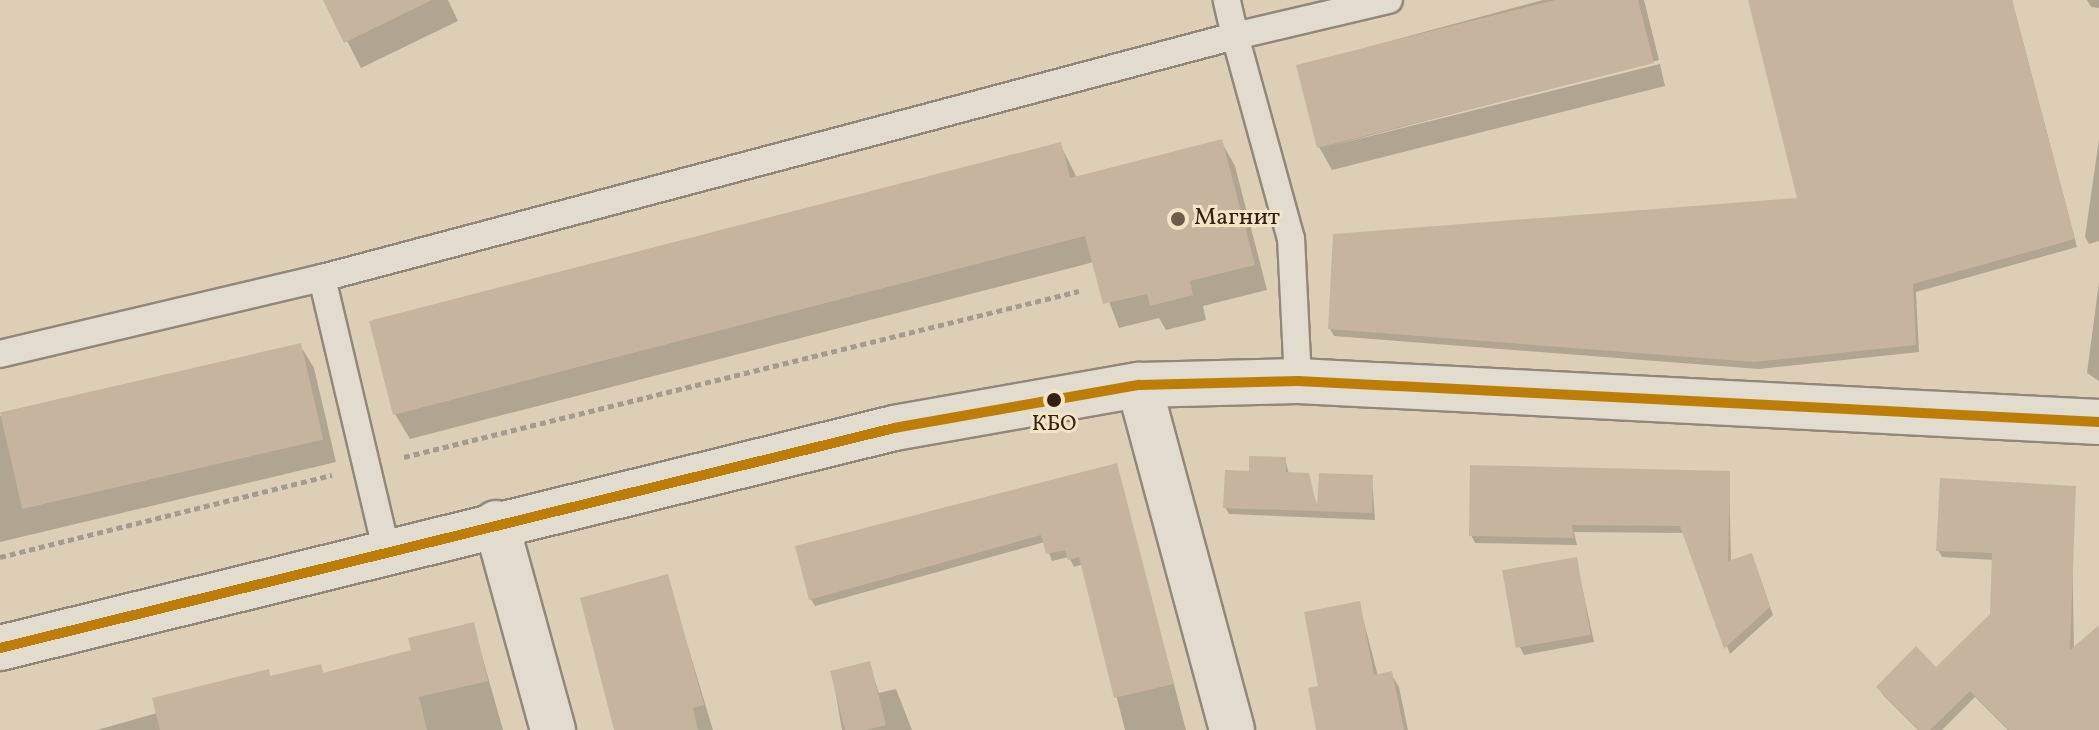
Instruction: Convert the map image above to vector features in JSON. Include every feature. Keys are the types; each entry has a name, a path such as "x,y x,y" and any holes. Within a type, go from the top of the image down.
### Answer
{"main road":[{"path":"0,648 386,549 1015,402 1139,385 1298,381 2099,422"},
{"path":"1139,385 1232,730"},
{"path":"496,523 553,730"}],"lane":[{"path":"1227,0 1291,239 1298,381"},
{"path":"0,354 322,278 1235,36 1389,0"},
{"path":"322,278 386,549"}],"path":[{"path":"0,557 1079,291"}],"building":[{"path":"323,0 432,0 344,43"},
{"path":"1555,0 1638,0 1654,63 1317,148 1296,65"},
{"path":"1748,0 2012,0 2075,239 1913,284 1916,345 1754,362 1328,329 1333,234 1797,198"},
{"path":"1222,139 1255,265 1190,281 1193,295 1150,306 1147,294 1103,304 1085,236 393,415 369,321 1061,142 1070,178"},
{"path":"301,343 323,439 22,509 0,412"},
{"path":"1249,456 1286,457 1286,472 1309,473 1317,507 1319,473 1373,475 1372,513 1223,508 1225,470 1249,471"},
{"path":"1117,463 1174,684 1114,698 1079,557 1068,560 1065,550 1046,554 1041,535 809,600 795,546"},
{"path":"1470,465 1730,471 1728,561 1752,553 1770,607 1724,649 1680,526 1572,525 1574,538 1469,536"},
{"path":"1940,478 2076,486 2070,650 2099,625 2099,730 2009,730 1970,691 1930,730 1919,730 1876,687 1916,646 1936,667 1990,614 1992,553 1936,551"},
{"path":"1577,557 1591,635 1516,648 1502,570"},
{"path":"668,574 704,705 693,708 698,730 614,730 580,598"},
{"path":"1360,601 1374,675 1392,671 1404,730 1316,730 1308,688 1318,686 1304,612"},
{"path":"474,622 488,681 419,697 427,730 160,730 152,698 269,669 270,676 321,664 323,673 411,650 408,638"},
{"path":"870,661 886,725 866,730 845,730 830,671"}],"transit line":[{"path":"0,648 894,428 1139,385 1298,381 2099,422"}],"place":[{"name":"Магнит","path":"1178,219"},
{"name":"КБО","path":"1054,400"}]}
